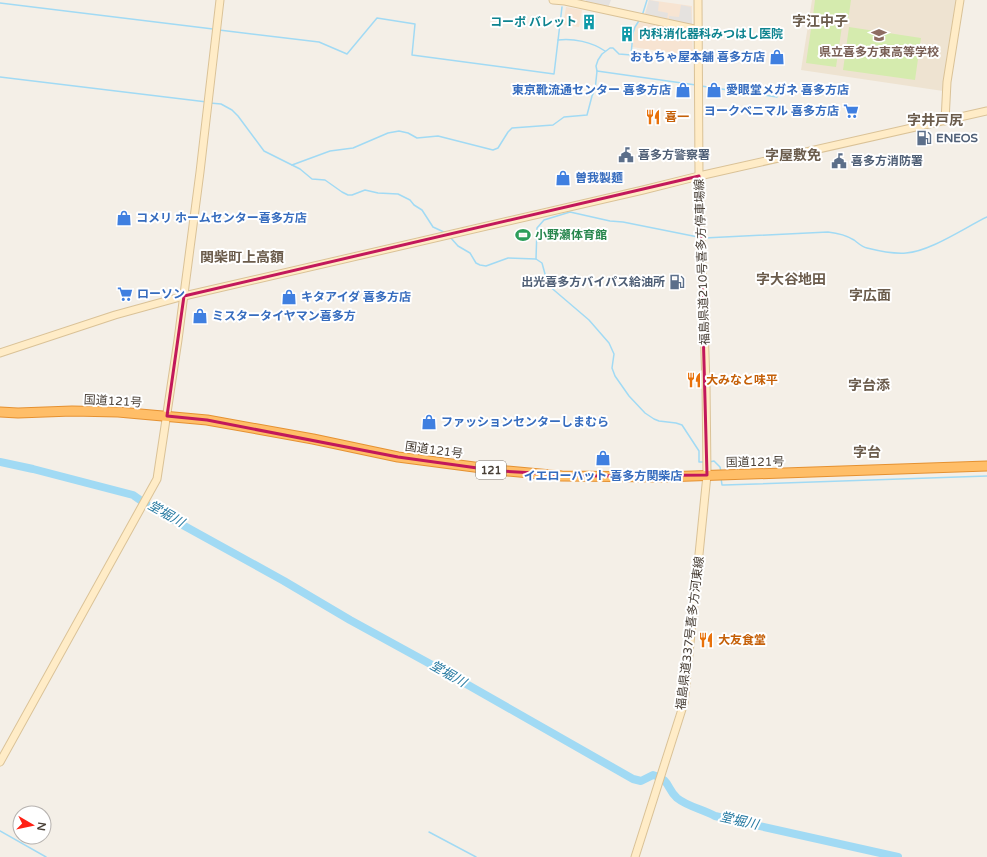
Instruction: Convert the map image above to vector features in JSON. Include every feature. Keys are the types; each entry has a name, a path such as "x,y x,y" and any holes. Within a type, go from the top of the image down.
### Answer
{"highway":[{"name":"国道121号","path":"0,412 118,412 207,420 307,438 398,457 499,470 582,476 625,477 707,475 987,466"}],"street":[{"path":"0,762 157,479 184,296 220,0"},
{"path":"554,0 565,1 699,30"},
{"name":"福島県道210号喜多方停車場線","path":"698,0 699,176 706,384 707,475"},
{"path":"945,121 947,82 960,0"},
{"path":"0,353 115,315 184,296 699,176 987,111"},
{"name":"福島県道337号喜多方河東線","path":"635,857 684,703 707,475"}],"highlighted area":[{"path":"699,176 707,475 588,476 499,471 398,457 207,420 167,416 184,296"}],"shaded area":[{"path":"586,0 611,0 608,8 585,3"},
{"path":"649,0 692,6 692,25 644,16"},
{"path":"649,0 659,2 658,11 668,13 667,20 645,16"},
{"name":"県立喜多方東高等学校","path":"812,0 956,0 943,91 801,70"},
{"path":"681,5 691,7 692,24 669,21 669,16 679,17"},
{"path":"566,7 582,10 579,27 563,25"},
{"path":"640,22 692,33 693,56 632,47 636,25"}],"green space":[{"path":"815,0 851,0 848,21 813,16"},
{"path":"812,22 842,26 836,67 806,63"},
{"path":"849,27 921,38 915,80 843,70"}],"waterway":[{"path":"642,16 647,0"},
{"path":"0,3 213,29"},
{"path":"219,30 319,42 347,54 377,18 415,24 412,55 554,74 562,7"},
{"path":"292,165 330,151 353,148 388,133 399,131 408,133 417,138 438,136 493,150 498,148 512,128 553,125 564,117 587,115 595,90 597,71 596,66 598,60 602,54 610,48 613,48 619,54 631,55 633,33 640,19"},
{"path":"558,40 582,41 605,51"},
{"path":"597,71 696,85"},
{"path":"0,77 207,102"},
{"path":"701,86 777,97"},
{"path":"210,103 221,104 232,110 264,151 300,169 312,179 325,180 348,195 365,190 378,193 398,194 410,200 414,205 422,210 433,227 446,233"},
{"path":"536,259 537,228 544,220 570,212 698,237"},
{"path":"704,238 828,232 848,237 867,248 892,253 906,253 937,244 987,217"},
{"path":"450,237 458,246 470,253 476,263 480,265 486,266 508,258 536,259 542,263 548,285 589,320 609,343 614,354 612,368 615,376 629,396 645,413 654,419 682,425 699,451 699,462 704,462"},
{"path":"709,462 714,461 720,467 721,472"},
{"name":"堂堀川","path":"0,462 133,495 150,507 284,581 350,620 454,677 633,779 641,781 653,775 663,779 677,798 691,806 715,816 898,857"},
{"path":"721,478 722,485 724,485 987,476"},
{"path":"0,831 46,857"},
{"path":"429,832 476,857"}],"place":[{"name":"コーポ バレット","path":"589,22"},
{"name":"内科消化器科みつはし医院","path":"627,34"},
{"name":"県立喜多方東高等学校","path":"879,35"},
{"name":"おもちゃ屋本舗 喜多方店","path":"777,57"},
{"name":"東京靴流通センター 喜多方店","path":"683,90"},
{"name":"愛眼堂メガネ 喜多方店","path":"714,90"},
{"name":"ヨークベニマル 喜多方店","path":"851,111"},
{"name":"喜一","path":"653,117"},
{"name":"ENEOS","path":"924,138"},
{"name":"喜多方警察署","path":"626,155"},
{"name":"喜多方消防署","path":"839,161"},
{"name":"曽我製麺","path":"563,178"},
{"name":"コメリ ホームセンター喜多方店","path":"124,218"},
{"name":"小野瀬体育館","path":"523,235"},
{"name":"出光喜多方バイパス給油所","path":"677,282"},
{"name":"ローソン","path":"125,294"},
{"name":"キタアイダ 喜多方店","path":"289,297"},
{"name":"ミスタータイヤマン喜多方","path":"200,316"},
{"name":"大みなと味平","path":"694,380"},
{"name":"ファッションセンターしまむら","path":"429,422"},
{"name":"イエローハット 喜多方関柴店","path":"603,458"},
{"name":"大友食堂","path":"706,640"}],"district":[{"name":"字江中子","path":"820,21"},
{"name":"字井戸尻","path":"935,120"},
{"name":"字屋敷免","path":"793,155"},
{"name":"関柴町上高額","path":"242,257"},
{"name":"字大谷地田","path":"791,279"},
{"name":"字広面","path":"870,295"},
{"name":"字台添","path":"869,385"},
{"name":"字台","path":"867,452"}]}
